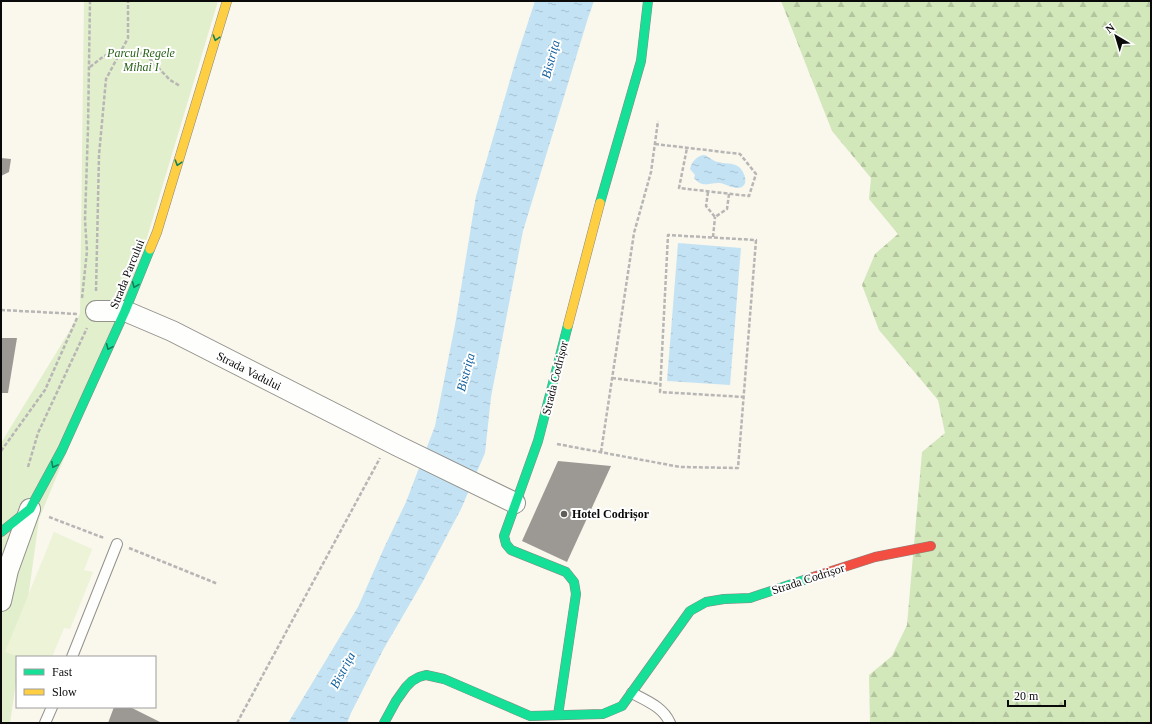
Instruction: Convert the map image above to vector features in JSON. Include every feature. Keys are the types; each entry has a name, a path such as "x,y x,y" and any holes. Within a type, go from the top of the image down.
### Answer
{"street":[{"name":"Strada Parcului","path":"1,532 30,509 62,450 125,312 157,232 227,1"},
{"name":"Strada Codrișor","path":"558,716 576,594 574,582 566,572 511,550 506,544 504,536 538,441 606,179 641,62 648,1"},
{"name":"Strada Vadului","path":"89,304 125,312 172,331 394,444 515,503"},
{"path":"1,601 8,570 30,509"},
{"name":"Strada Codrișor","path":"529,720 558,716 603,714 622,706 690,611 706,602 724,599 750,598 875,557 931,546"},
{"path":"384,723 407,685 416,678 425,675 444,679 529,720"}],"lane":[{"path":"72,656 117,544"},
{"path":"632,693 662,710 670,723"},
{"path":"45,723 52,708"}],"path":[{"path":"89,304 85,220 90,1"},
{"path":"26,471 38,433 89,304 99,155 106,79 128,38 128,1"},
{"path":"89,68 104,56 121,52 136,51 147,56 170,80 198,97"},
{"path":"601,452 634,233 651,172 658,121"},
{"path":"655,144 740,154 756,174 749,196 679,188 687,148"},
{"path":"708,192 706,206 715,217 713,237"},
{"path":"715,217 727,209 729,194"},
{"path":"538,441 680,467 738,468 744,397 756,240 668,235 660,392 744,397"},
{"path":"1,310 80,314 45,390 1,451"},
{"path":"612,378 660,384"},
{"path":"237,723 394,444"}],"green space":[{"name":"Parcul Regele Mihai I","path":"84,1 218,1 125,311 39,519 20,656 16,656 16,682 10,723 1,723 1,443 80,314"},
{"path":"781,1 1151,1 1151,723 870,723 869,675 892,656 907,625 922,452 945,433 938,400 879,330 862,285 875,254 898,234 869,199 871,178 832,131"},
{"path":"54,532 92,549 84,570 93,572 70,629 64,628 52,656 17,656 5,652"}],"water":[{"name":"Bistrița","path":"535,1 594,1 523,231 491,397 485,453 461,509 422,583 383,650 347,723 288,723 358,607 406,502 435,426 455,325 476,196 517,56"},
{"path":"704,155 720,163 734,164 739,167 743,172 745,179 744,185 742,187 735,188 720,183 703,184 697,181 694,178 695,175 690,169 695,159"},
{"path":"678,243 741,248 730,385 667,381"}],"building":[{"path":"1,158 11,159 9,172 1,176"},
{"path":"1,338 17,338 8,393 1,393"},
{"path":"558,461 611,466 567,562 522,541"},
{"path":"114,708 132,708 162,723 108,723"}],"traffic: fast":[{"path":"600,203 641,61 648,1"},
{"path":"1,532 30,509 62,450 125,311 150,249"},
{"path":"558,715 576,594 574,582 566,572 511,550 506,544 504,536 538,441 568,325"},
{"path":"384,723 396,701 406,687 412,681 426,675 444,679 530,716 603,714 622,706 690,611 706,602 724,599 750,598 813,577"}],"traffic: slow":[{"path":"150,249 157,232 227,1"},
{"path":"568,325 600,203"}],"traffic: jam":[{"path":"813,577 875,557 931,546"}],"place":[{"name":"Hotel Codrișor","path":"564,514"}]}
